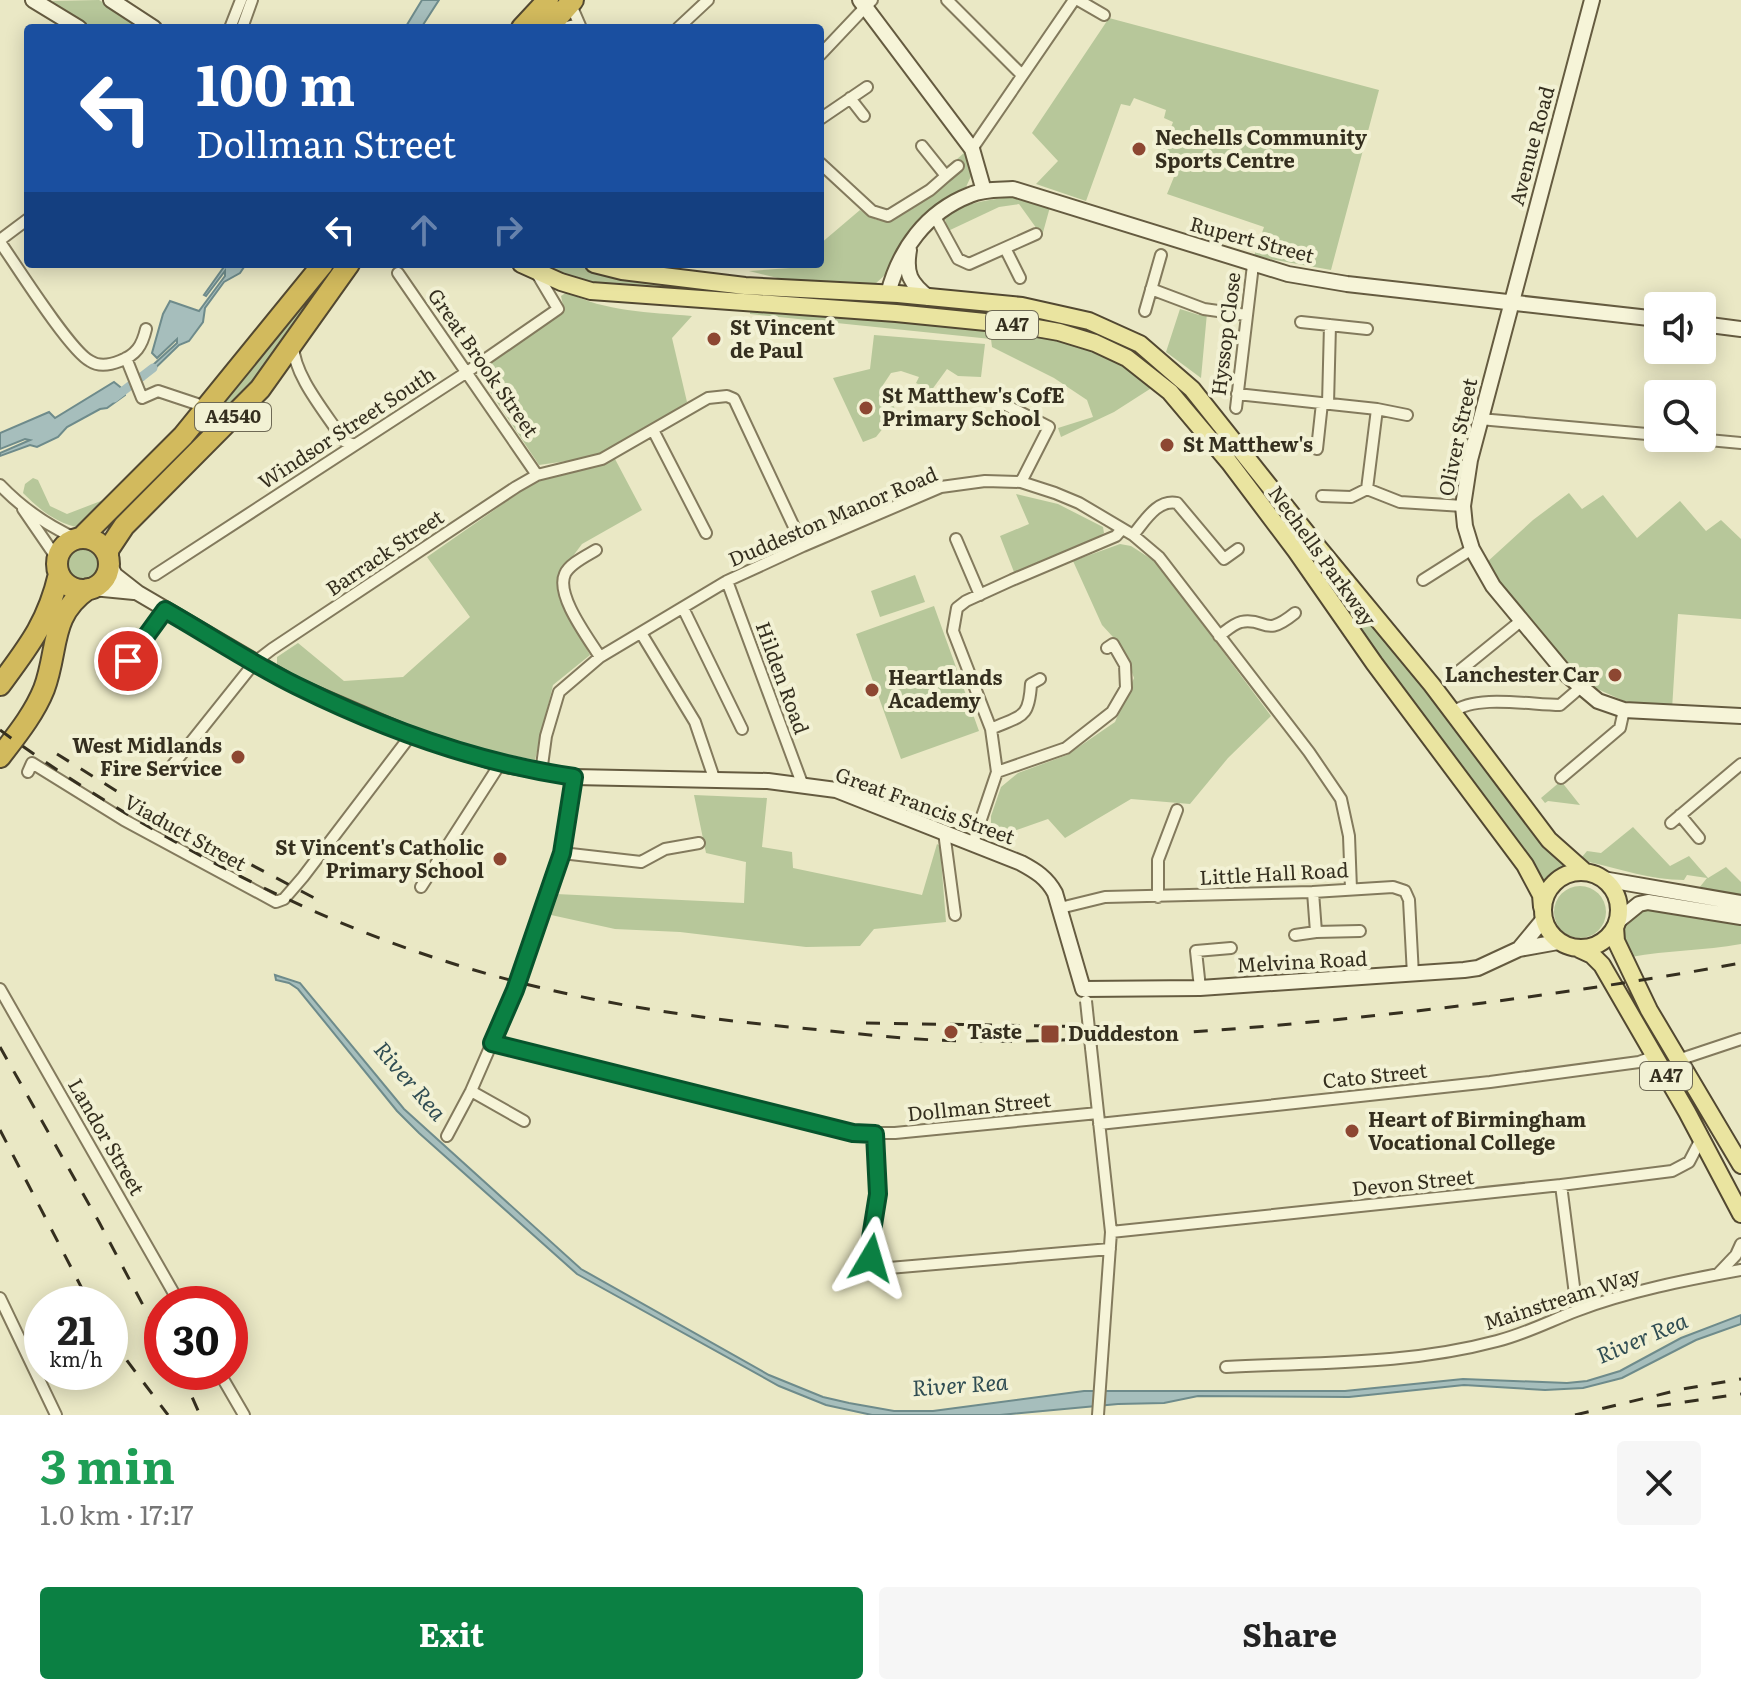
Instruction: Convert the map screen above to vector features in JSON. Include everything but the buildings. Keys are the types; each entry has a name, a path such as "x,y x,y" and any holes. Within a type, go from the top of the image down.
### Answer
{"highway":[{"path":"537,14 572,1"},
{"name":"A4540","path":"0,685 41,628 52,603 58,567 66,544 79,538 183,436 320,268"},
{"name":"A4540","path":"6,749 44,689 63,614 73,599 105,578 108,550 124,526 223,428 279,365 346,268"},
{"path":"79,538 98,543 108,560"},
{"path":"58,567 68,585 90,588"}],"main road":[{"path":"33,0 72,24"},
{"path":"111,0 148,24"},
{"name":"Avenue Road","path":"1512,301 1592,0"},
{"path":"866,2 972,149 984,191"},
{"name":"Rupert Street","path":"895,301 895,266 934,215 971,194 1013,189 1288,274 1347,284 1644,317"},
{"path":"909,245 906,267 909,280 929,298"},
{"name":"Nechells Parkway","path":"531,268 591,291 895,301 929,298 1022,306 1063,313 1113,330 1140,344 1192,389 1453,712 1549,840 1585,872"},
{"name":"Nechells Parkway","path":"610,268 956,308 1017,325 1059,332 1095,343 1127,358 1151,375 1186,409 1229,462 1525,865 1541,895 1543,914"},
{"name":"Oliver Street","path":"1512,301 1464,485 1465,526 1472,549 1493,586 1567,675 1598,701 1624,710"},
{"path":"1716,326 1741,329"},
{"path":"108,560 115,575 138,593"},
{"path":"90,588 138,593"},
{"name":"Great Francis Street","path":"138,593 295,685 411,735 500,764 574,777 768,781 836,790 973,843 1040,874 1049,883 1060,908 1084,995"},
{"path":"1624,710 1741,716"},
{"path":"1543,914 1545,895 1561,877 1585,872"},
{"name":"A47","path":"1585,872 1603,879 1617,897 1616,941 1629,971 1741,1165"},
{"path":"1603,879 1741,903"},
{"path":"1579,949 1600,943 1639,904 1648,902 1741,917"},
{"name":"A47","path":"1543,914 1547,928 1558,942 1592,955 1602,965 1741,1214"},
{"name":"Melvina Road","path":"1519,949 1543,914"},
{"name":"Melvina Road","path":"1084,995 1413,975 1478,968 1519,949 1558,942"}],"street":[{"path":"232,24 241,0"},
{"path":"243,24 252,0"},
{"path":"682,24 708,0"},
{"path":"947,0 1021,74"},
{"path":"972,149 1021,74 1076,0 1104,15"},
{"path":"572,1 579,24"},
{"path":"824,50 866,2"},
{"path":"824,116 867,87"},
{"path":"850,98 864,116"},
{"path":"922,146 946,176"},
{"path":"824,167 872,211 884,216 895,214 958,166"},
{"path":"934,215 958,259 969,264 1036,234"},
{"path":"24,222 0,241 59,326 88,361 107,365 126,358 136,352 146,329"},
{"path":"1005,248 1020,278"},
{"path":"1145,311 1161,255"},
{"name":"Hyssop Close","path":"1236,408 1253,265"},
{"name":"Windsor Street South","path":"155,575 467,372 558,309 529,268"},
{"name":"Great Brook Street","path":"398,273 537,475"},
{"path":"1151,289 1204,309 1246,315"},
{"path":"1301,322 1367,329"},
{"path":"1317,449 1325,404 1330,325"},
{"path":"293,345 300,374 344,441 354,445"},
{"path":"126,358 142,398 158,391 197,404"},
{"path":"279,365 300,374"},
{"path":"1237,394 1407,415"},
{"name":"Barrack Street","path":"168,771 255,662 537,475 602,459 708,398 727,396 734,399 803,546"},
{"path":"990,397 1049,427 1021,482"},
{"path":"1367,489 1377,409"},
{"path":"1480,419 1644,434"},
{"path":"653,430 706,533"},
{"path":"1716,441 1741,443"},
{"name":"Duddeston Manor Road","path":"541,773 546,736 559,692 600,657 727,581 941,487 985,481 1021,482 1079,503 1133,535 1159,557 1309,752 1341,799 1349,836 1351,889"},
{"path":"0,485 47,523 79,538"},
{"path":"1322,496 1351,497 1367,489 1400,502 1463,506"},
{"path":"1133,535 1159,505 1172,501 1177,503 1221,561 1238,549"},
{"path":"20,504 58,567"},
{"path":"973,843 997,772 991,729 953,631 957,608 1116,536 1122,529"},
{"path":"962,544 980,595"},
{"path":"1423,580 1472,549"},
{"path":"596,550 565,574 563,589 566,600 600,657"},
{"name":"Hilden Road","path":"727,581 803,786"},
{"path":"683,608 742,729"},
{"path":"128,661 165,610"},
{"path":"1219,636 1234,624 1244,621 1284,628 1295,613"},
{"path":"1458,672 1522,620"},
{"path":"641,633 695,722 715,781"},
{"path":"997,772 1066,748 1112,712 1126,688 1125,665 1112,645"},
{"path":"991,729 1024,714 1030,705 1032,683"},
{"path":"1453,712 1470,704 1495,702 1560,705 1581,687"},
{"path":"1561,778 1620,728 1624,710"},
{"name":"Viaduct Street","path":"30,768 272,902 282,901 303,877 411,735"},
{"path":"0,768 6,749"},
{"path":"421,887 500,764"},
{"path":"1699,838 1675,819 1741,764"},
{"path":"447,1136 471,1091 515,990 562,853 574,777"},
{"path":"1158,897 1158,860 1177,810"},
{"path":"944,832 955,915"},
{"path":"562,853 641,862 665,849 699,843"},
{"name":"Little Hall Road","path":"1060,908 1105,897 1313,892 1381,886 1405,891 1409,900 1413,975"},
{"path":"1313,892 1316,932"},
{"path":"1295,935 1360,931"},
{"path":"1200,988 1196,951 1231,948"},
{"name":"Landor Street","path":"0,989 170,1286"},
{"path":"1084,995 1111,1232 1098,1412"},
{"path":"1678,1060 1741,1039"},
{"name":"Dollman Street","path":"492,1043 853,1133 1098,1118"},
{"name":"Cato Street","path":"1098,1118 1490,1082 1639,1062 1655,1056"},
{"path":"471,1091 524,1121"},
{"path":"875,1134 878,1194 869,1250 871,1258 879,1265 889,1268 1110,1249"},
{"name":"Devon Street","path":"1111,1232 1561,1185 1681,1168 1695,1154 1701,1139"},
{"path":"1561,1185 1577,1310"},
{"path":"1718,1274 1736,1255 1741,1244"},
{"name":"Mainstream Way","path":"1226,1367 1407,1360 1498,1341 1577,1310 1663,1286 1741,1270"},
{"path":"0,1298 56,1415"},
{"path":"229,1390 244,1415"}],"green space":[{"path":"99,0 135,24 76,24 53,10 57,5 52,1"},
{"path":"1109,18 1379,90 1331,270 1254,256 1264,227 1167,194 1176,172 1157,166 1173,122 1164,118 1166,110 1134,98 1130,106 1121,104 1086,201 1036,184 1058,161 1032,133"},
{"path":"965,152 972,174 966,187 934,206 906,234 885,275 875,284 782,279 749,271 824,268 824,241 860,210 881,221 896,218 956,175 962,169 956,160"},
{"path":"1012,197 1050,207 1042,236 1019,204 999,207 948,231 945,219 959,209"},
{"path":"329,268 336,268 265,372 134,504 128,498"},
{"path":"544,268 595,268 654,283 880,299 883,308 628,291 581,282"},
{"path":"567,292 612,307 692,316 672,338 687,402 602,456 539,465 477,372 564,310 561,296"},
{"path":"750,309 1013,330 1088,349 1122,365 1153,387 1114,412 1061,437 1058,428 1093,417 1087,400 1054,378 992,347 991,339 750,314"},
{"path":"977,309 1070,320 1145,353 1174,378 1441,706 1568,868 1551,876 1544,884 1542,876 1151,369"},
{"path":"1180,309 1199,315 1200,310 1207,313 1201,378 1166,352"},
{"path":"874,335 985,344 981,377 958,376 947,369 931,391 916,383 919,377 901,371 891,373 883,385 897,413 888,408 880,419 884,427 876,437 863,442 833,378 870,369"},
{"path":"615,459 642,510 582,544 561,572 559,598 590,655 553,685 535,760 461,745 381,719 277,666 277,657 298,643 344,681 403,677 470,617 427,557 543,476"},
{"path":"33,478 38,480 50,506 67,514 106,499 80,528 71,526 49,515 23,493 25,484"},
{"path":"1569,493 1582,509 1603,495 1637,538 1680,501 1706,531 1721,520 1741,539 1741,619 1678,614 1672,709 1624,701 1582,682 1498,583 1486,563 1533,520"},
{"path":"1016,494 1058,504 1103,527 1104,533 1090,543 1014,572 1000,536 1029,524"},
{"path":"1120,544 1131,546 1156,562 1271,716 1228,758 1190,804 1131,799 1065,838 1048,819 991,839 991,816 1001,787 1018,773 1067,755 1115,722 1134,678 1123,648 1102,625 1073,561"},
{"path":"83,547 96,552 101,565 96,578 83,583 70,578 65,565 70,552"},
{"path":"915,575 925,602 880,617 871,591"},
{"path":"934,606 979,731 901,759 856,634"},
{"path":"1561,781 1580,805 1545,803 1541,798"},
{"path":"694,795 767,798 762,847 792,852 793,868 922,895 937,844 940,846 946,922 874,929 860,946 806,947 680,932 615,929 551,915 556,894 744,903 746,862 706,853"},
{"path":"1633,827 1670,866 1689,856 1708,878 1726,867 1741,882 1741,898 1699,888 1707,878 1687,875 1684,880 1636,874 1589,862 1582,857 1587,851 1601,853"},
{"path":"1580,886 1599,893 1606,912 1599,931 1580,938 1561,931 1554,912 1561,893"},
{"path":"1653,908 1741,922 1741,944 1631,957 1625,939 1626,925 1634,915"}],"water":[{"path":"422,0 439,0 424,24 407,24"},
{"path":"223,268 243,268 224,282 205,308 203,322 189,341 179,345 144,379 143,374 177,343 177,339 157,358 152,353 170,301 199,311 225,276 225,271 204,295"},
{"path":"114,382 124,390 125,395 107,408 67,427 58,437 37,447 30,445 0,456 0,453 30,440 0,449 0,433 49,412 55,418"},
{"path":"275,975 300,983 404,1109 581,1269 769,1375 823,1397 894,1411 933,1411 1084,1391 1345,1391 1463,1379 1567,1383 1587,1381 1620,1371 1681,1338 1741,1315 1741,1324 1696,1340 1622,1378 1583,1388 1545,1390 1464,1385 1349,1397 1198,1396 1164,1403 1000,1415 872,1415 826,1405 779,1386 577,1274 419,1133 397,1111 298,989 276,980"}],"waterway":[{"path":"114,398 153,368"}],"railway":[{"path":"0,730 159,833 334,920 494,976 624,1005 711,1018 942,1040 1104,1038 1245,1028 1432,1009 1618,984 1741,963"},
{"path":"57,754 147,810 322,902"},
{"path":"866,1023 1114,1027"},
{"path":"0,1047 144,1307"},
{"path":"0,1130 81,1286"},
{"path":"128,1362 168,1415"},
{"path":"1575,1415 1683,1389 1741,1379"},
{"path":"189,1390 200,1415"},
{"path":"1657,1406 1741,1394"}],"place":[{"name":"Nechells Community Sports Centre","path":"1139,149"},
{"name":"St Vincent de Paul","path":"714,339"},
{"name":"St Matthew's CofE Primary School","path":"866,408"},
{"name":"St Matthew's","path":"1167,445"},
{"name":"Lanchester Car","path":"1615,675"},
{"name":"Heartlands Academy","path":"872,690"},
{"name":"West Midlands Fire Service","path":"238,757"},
{"name":"St Vincent's Catholic Primary School","path":"500,859"},
{"name":"Taste","path":"951,1032"},
{"name":"Duddeston","path":"1050,1034"},
{"name":"Heart of Birmingham Vocational College","path":"1352,1131"}],"route":[{"path":"128,661 165,610 295,685 411,735 500,764 574,777 562,853 515,990 492,1043 853,1133 875,1134 878,1194 869,1250 871,1258"}],"water label":[{"name":"River Rea","path":"410,1081"},
{"name":"River Rea","path":"1642,1338"},
{"name":"River Rea","path":"960,1385"}]}
